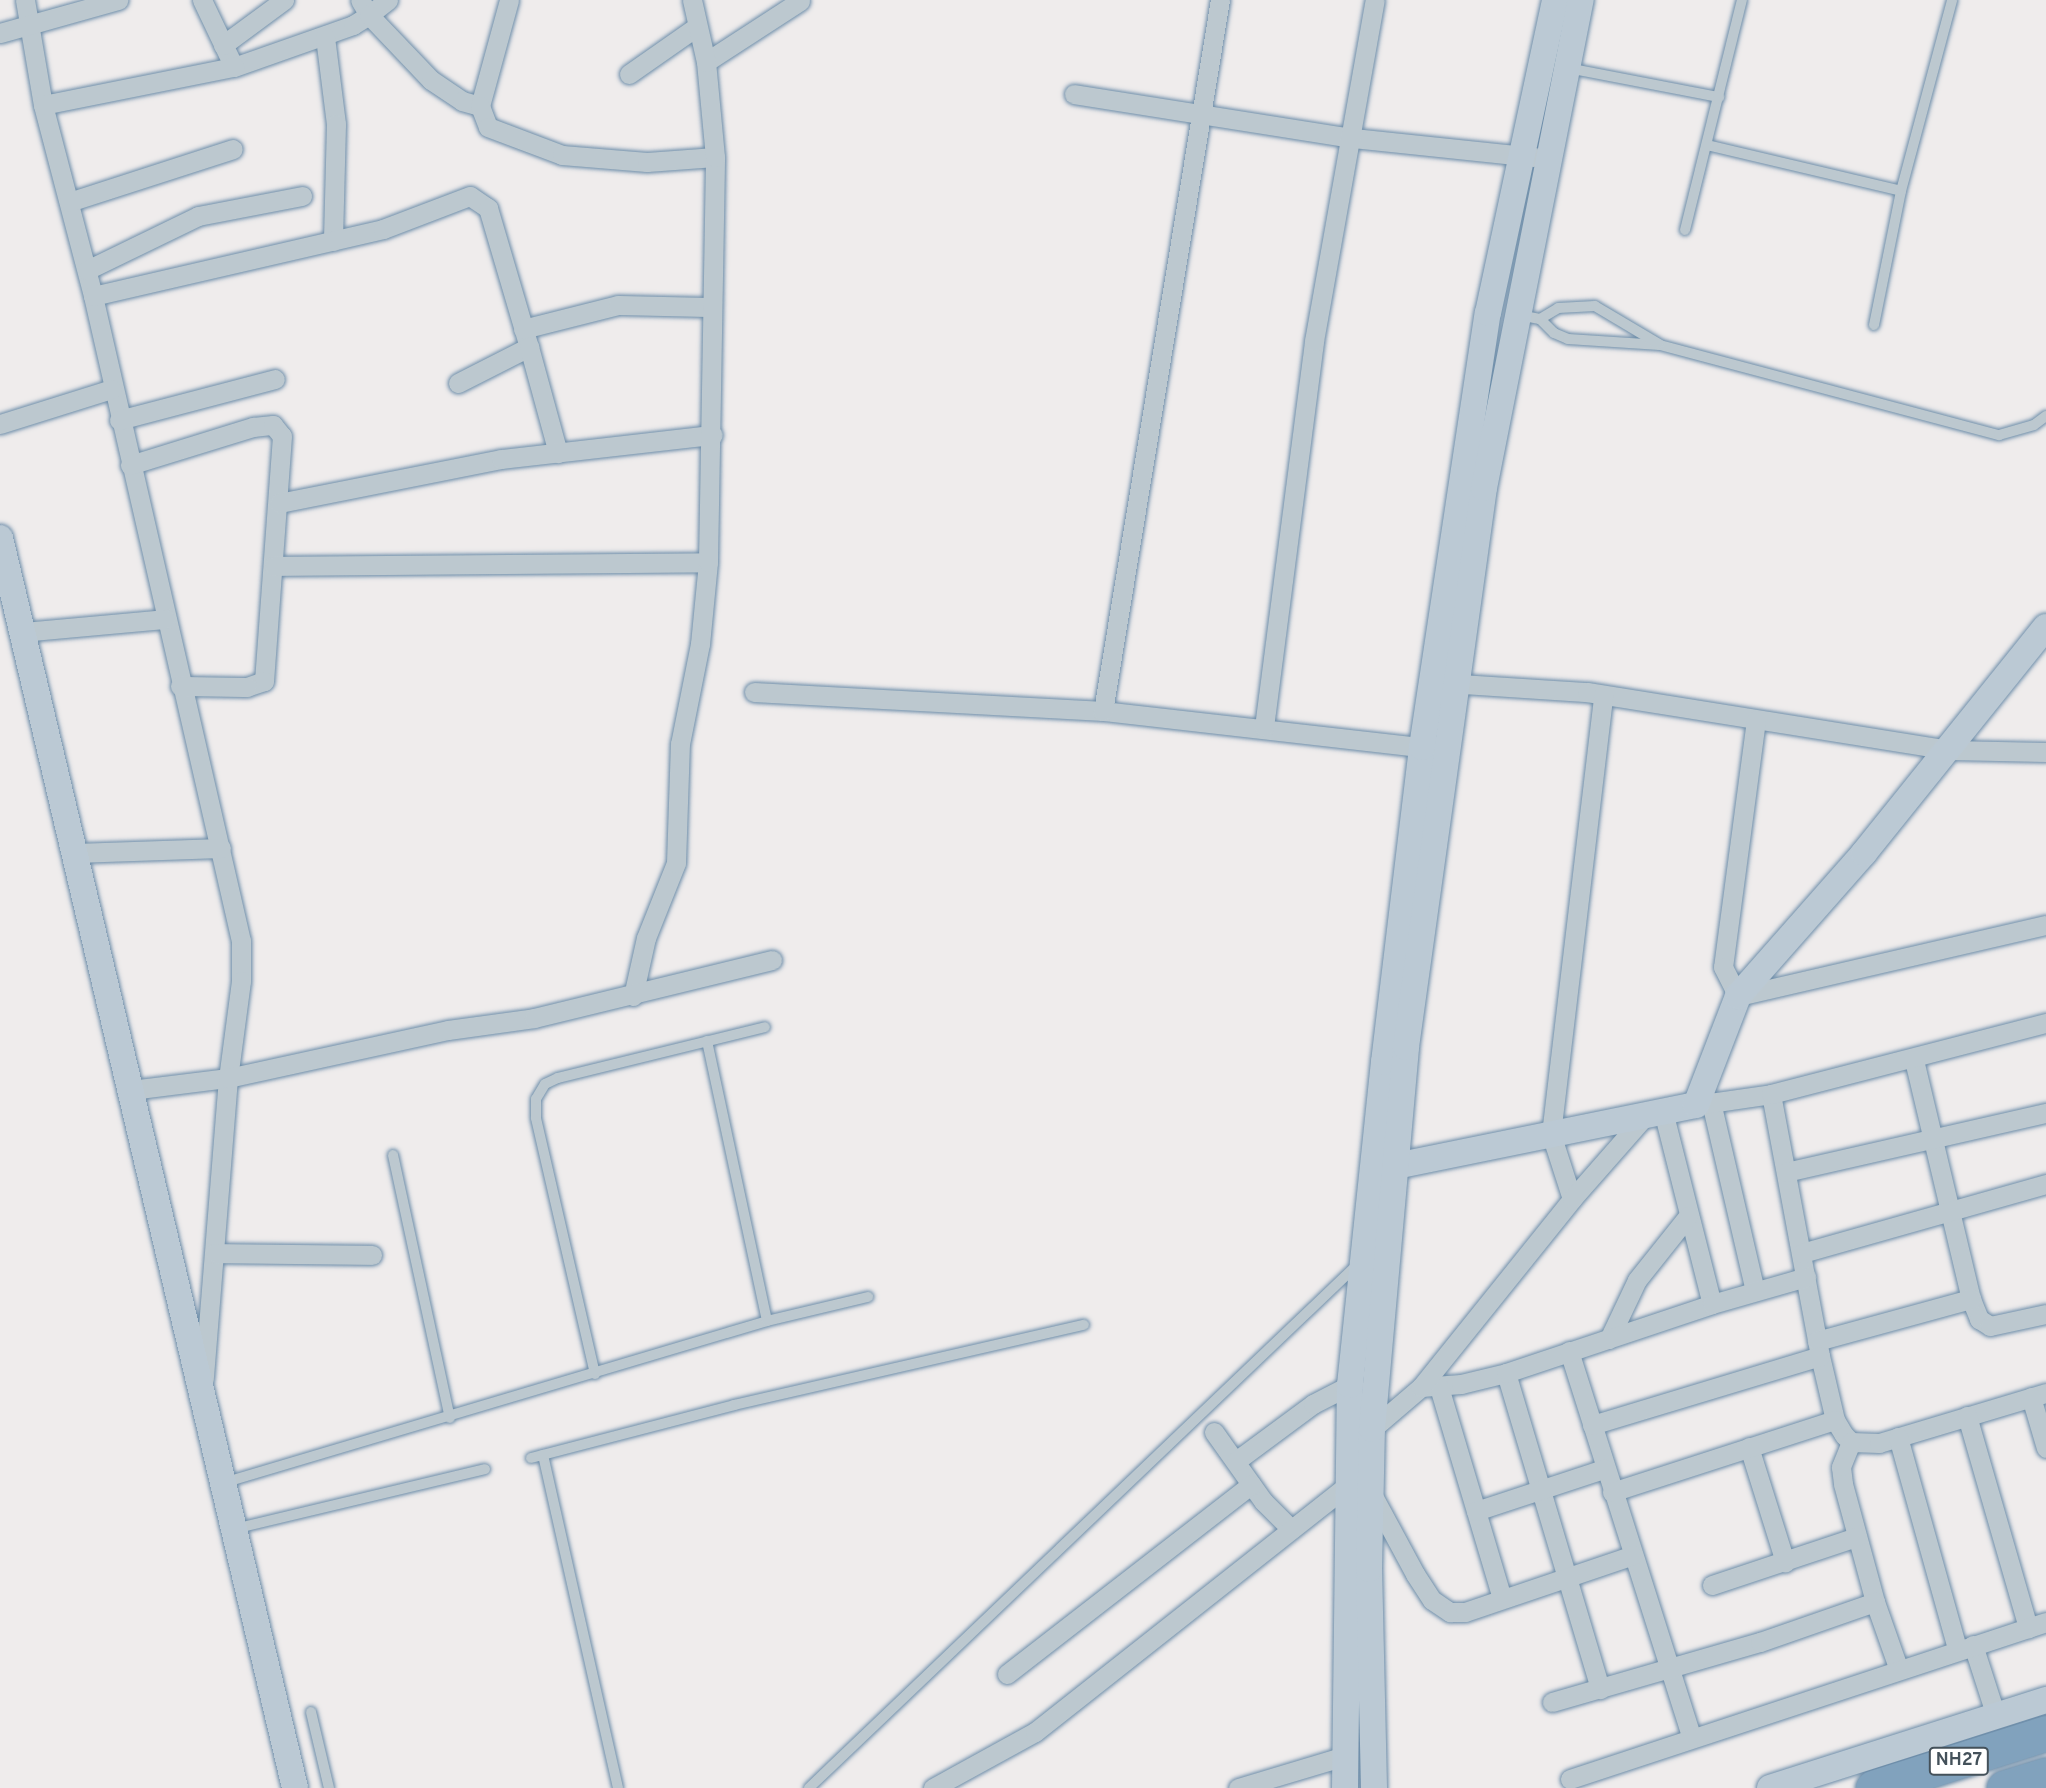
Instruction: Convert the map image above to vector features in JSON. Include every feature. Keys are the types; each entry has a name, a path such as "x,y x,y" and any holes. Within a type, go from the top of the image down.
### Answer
{"highway":[{"name":"NH27","path":"1873,1788 2046,1733"},
{"name":"NH27","path":"2004,1788 2046,1775"}],"street":[{"path":"25,0 43,105 87,270 180,686 221,848 240,941 241,981 228,1078 203,1387"},
{"path":"0,33 118,0"},
{"path":"202,0 234,67"},
{"path":"223,45 284,0"},
{"path":"43,105 234,67 325,37 365,8 388,0"},
{"path":"509,0 480,106 488,127 562,155 647,162 715,158"},
{"path":"633,996 646,938 676,863 680,744 700,645 708,562 713,435 709,307 715,158 706,62 692,0"},
{"path":"1103,711 1220,0"},
{"path":"1264,727 1314,341 1353,138 1375,0"},
{"path":"1345,1788 1359,1489 1372,1429 1384,1169 1422,747 1488,313 1555,0"},
{"path":"1374,1788 1359,1489 1350,1385 1362,1260 1384,1169 1406,1047 1484,488 1529,317 1548,158 1581,0"},
{"path":"706,62 800,2"},
{"path":"365,8 430,80 462,101 480,106"},
{"path":"629,74 696,27"},
{"path":"325,37 336,124 333,240"},
{"path":"1074,94 1353,138 1548,158"},
{"path":"69,202 233,149"},
{"path":"87,270 198,215 302,196"},
{"path":"93,296 383,229 461,199 477,197 488,208 558,453"},
{"path":"458,383 526,338 618,305 709,307"},
{"path":"120,420 275,379"},
{"path":"0,424 113,389"},
{"path":"130,465 253,427 273,425 282,436 264,681 247,687 180,686"},
{"path":"279,503 501,459 713,435"},
{"path":"0,538 203,1387 206,1420 295,1788"},
{"path":"274,566 708,562"},
{"path":"22,632 165,619"},
{"path":"1755,1291 1703,1104 1738,996 1950,750 2046,628"},
{"path":"1431,682 1603,695 1950,750 2046,752"},
{"path":"754,692 1103,711 1264,727 1449,751"},
{"path":"1572,1199 1551,1134 1603,695"},
{"path":"1738,996 1723,967 1756,720"},
{"path":"75,853 221,848"},
{"path":"1738,996 2046,925"},
{"path":"131,1090 228,1078 633,996 772,960"},
{"path":"1384,1169 1703,1104 1771,1094 1914,1060 2046,1023"},
{"path":"1914,1060 1935,1138 1971,1299 1979,1319 1990,1326 2046,1314"},
{"path":"1771,1094 1835,1420 1850,1442"},
{"path":"1786,1172 2046,1113"},
{"path":"1372,1429 1430,1387 1572,1199 1653,1114"},
{"path":"1653,1114 1688,1216 1712,1304"},
{"path":"1802,1254 2046,1184"},
{"path":"1609,1339 1637,1280 1688,1216"},
{"path":"215,1253 372,1255"},
{"path":"1430,1387 1506,1373 1712,1304 1806,1278"},
{"path":"1592,1425 1971,1299"},
{"path":"1569,1351 1604,1469 1691,1736"},
{"path":"1506,1373 1600,1689"},
{"path":"1236,1461 1312,1404 1350,1385"},
{"path":"1430,1387 1476,1511 1502,1599"},
{"path":"1850,1442 1879,1443 2038,1395 2046,1448"},
{"path":"1570,1779 1691,1736 2037,1625 1967,1416"},
{"path":"1612,1492 1835,1420"},
{"path":"1214,1432 1251,1485 1292,1529"},
{"path":"1898,1437 1965,1647 1996,1716"},
{"path":"1850,1442 1841,1466 1856,1537 1899,1670"},
{"path":"1749,1447 1785,1562"},
{"path":"1476,1511 1604,1469"},
{"path":"1007,1674 1251,1485"},
{"path":"933,1788 1035,1732 1292,1529 1359,1489"},
{"path":"1359,1489 1439,1608 1465,1612 1633,1555"},
{"path":"1712,1585 1856,1537"},
{"path":"1552,1702 1671,1668 1875,1602"},
{"path":"1770,1788 2046,1700"},
{"path":"1238,1788 1345,1756"}],"lane":[{"path":"1685,230 1742,0"},
{"path":"1874,325 1901,191 1952,0"},
{"path":"1567,68 1719,97"},
{"path":"1707,145 1901,191"},
{"path":"1529,317 1558,308 1595,306 1660,345"},
{"path":"1529,317 1554,333 1568,338 1660,345 1999,435 2034,425 2046,416"},
{"path":"594,1374 536,1118 536,1099 545,1084 558,1078 765,1027"},
{"path":"707,1041 767,1321"},
{"path":"393,1155 450,1418"},
{"path":"809,1788 1362,1260"},
{"path":"223,1483 450,1418 767,1321 869,1297"},
{"path":"531,1458 734,1405 1084,1325"},
{"path":"543,1455 618,1788"},
{"path":"234,1529 485,1469"},
{"path":"311,1712 329,1788"}]}
